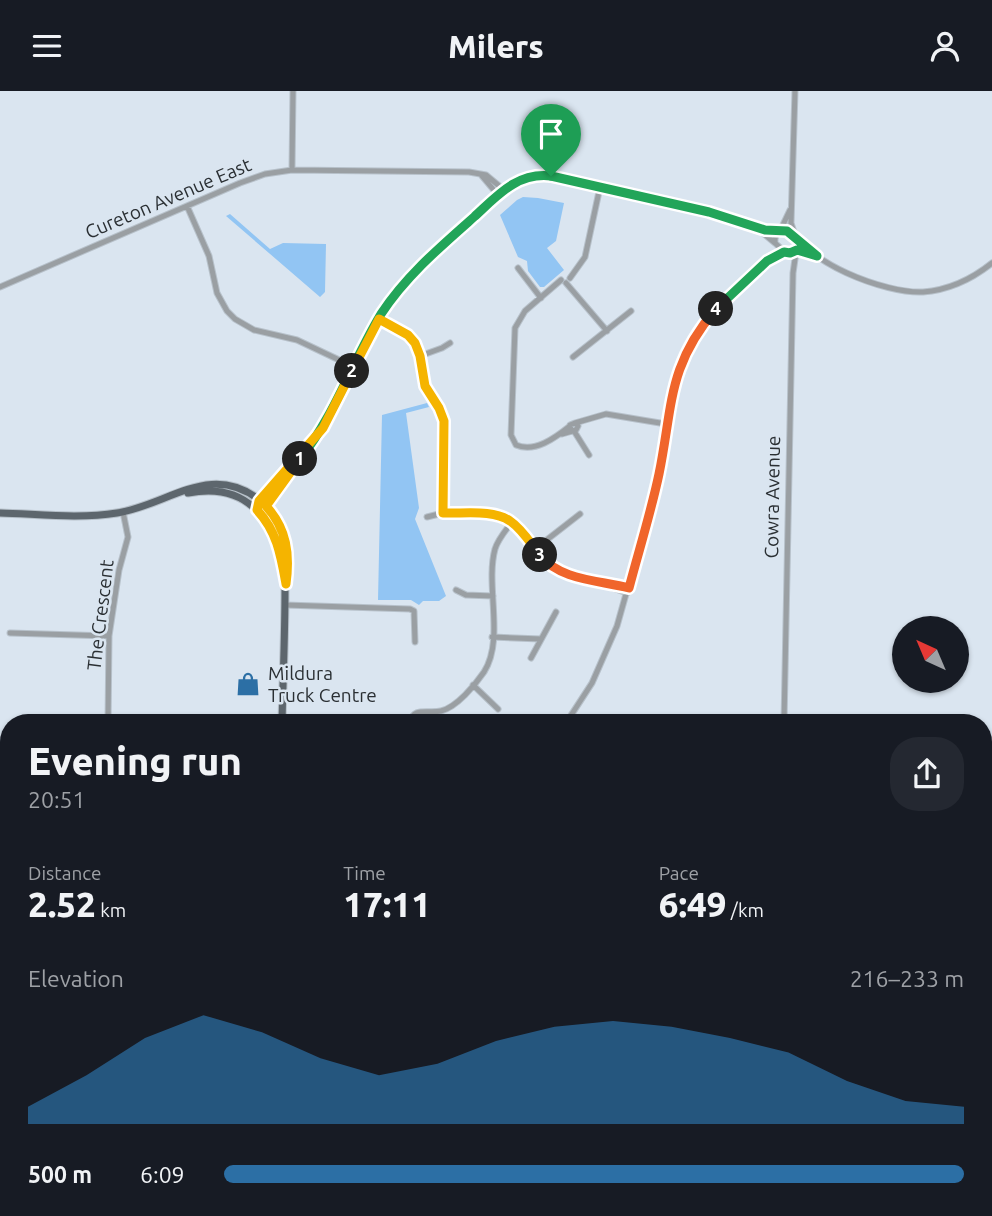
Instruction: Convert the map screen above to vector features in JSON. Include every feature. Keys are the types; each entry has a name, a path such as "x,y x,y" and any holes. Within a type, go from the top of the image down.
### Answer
{"main road":[{"path":"0,513 92,515 123,512 200,485 221,484 241,489 263,503 279,524 286,543 288,564 282,714"},
{"path":"171,496 217,491 239,498 257,510 277,541 286,584"}],"street":[{"path":"292,170 293,91"},
{"path":"793,273 799,245 791,223 795,91"},
{"name":"Cureton Avenue East","path":"0,287 253,178 292,170 457,171 480,174 501,193"},
{"path":"257,510 317,436 380,317 411,275 516,181 551,176 709,212 755,227 787,231 817,256"},
{"path":"601,187 585,257 566,280 521,316 513,335 511,435 514,443 522,447 537,446 586,420 606,414 666,421"},
{"path":"187,206 208,256 216,293 235,319 254,330 297,340 354,367"},
{"path":"767,261 775,237 791,207"},
{"path":"755,227 785,252 793,273"},
{"path":"572,714 606,655 628,590 655,491 666,421 678,370 698,332 724,302 767,261 785,252 796,251 817,256 863,279 912,292 955,285 975,276 992,263"},
{"path":"518,268 541,298"},
{"name":"Cowra Avenue","path":"784,714 793,273"},
{"path":"566,280 607,331"},
{"path":"573,357 631,311"},
{"path":"380,317 408,335 415,343 425,386 444,421 443,513"},
{"path":"420,356 450,343"},
{"path":"574,428 589,455"},
{"name":"The Crescent","path":"108,714 109,636 128,537 123,512"},
{"path":"427,517 443,513 491,515 512,522 553,567 628,590"},
{"path":"535,549 580,514"},
{"path":"414,714 448,709 472,685 489,662 495,551 512,522"},
{"path":"456,590 466,595 493,596"},
{"path":"285,605 410,608 416,617 415,642"},
{"path":"531,658 556,612"},
{"path":"10,633 109,636"},
{"path":"492,637 541,639"},
{"path":"472,685 498,709"}],"shaded area":[{"path":"523,197 564,203 556,241 547,248 564,270 544,287 540,287 528,271 527,261 518,257 500,215"},
{"path":"230,214 270,249 283,243 326,244 325,292 320,297 226,216"},
{"path":"427,403 429,407 406,413 419,508 415,519 446,596 439,601 423,601 419,605 411,600 378,600 382,415"}],"place":[{"name":"Mildura Truck Centre","path":"248,684"}],"route":[{"path":"551,176 516,181 503,190 411,275 381,315 323,428 266,506 279,524 286,543 286,584 277,541 257,510 259,501 323,428 379,319 408,335 415,343 425,386 444,421 443,513 504,518 512,522 553,567 564,573 629,588 661,464 671,396 678,370 691,344 715,310 767,261 784,252 794,253 797,250 817,256 787,231 765,230 709,212 551,176"}]}
